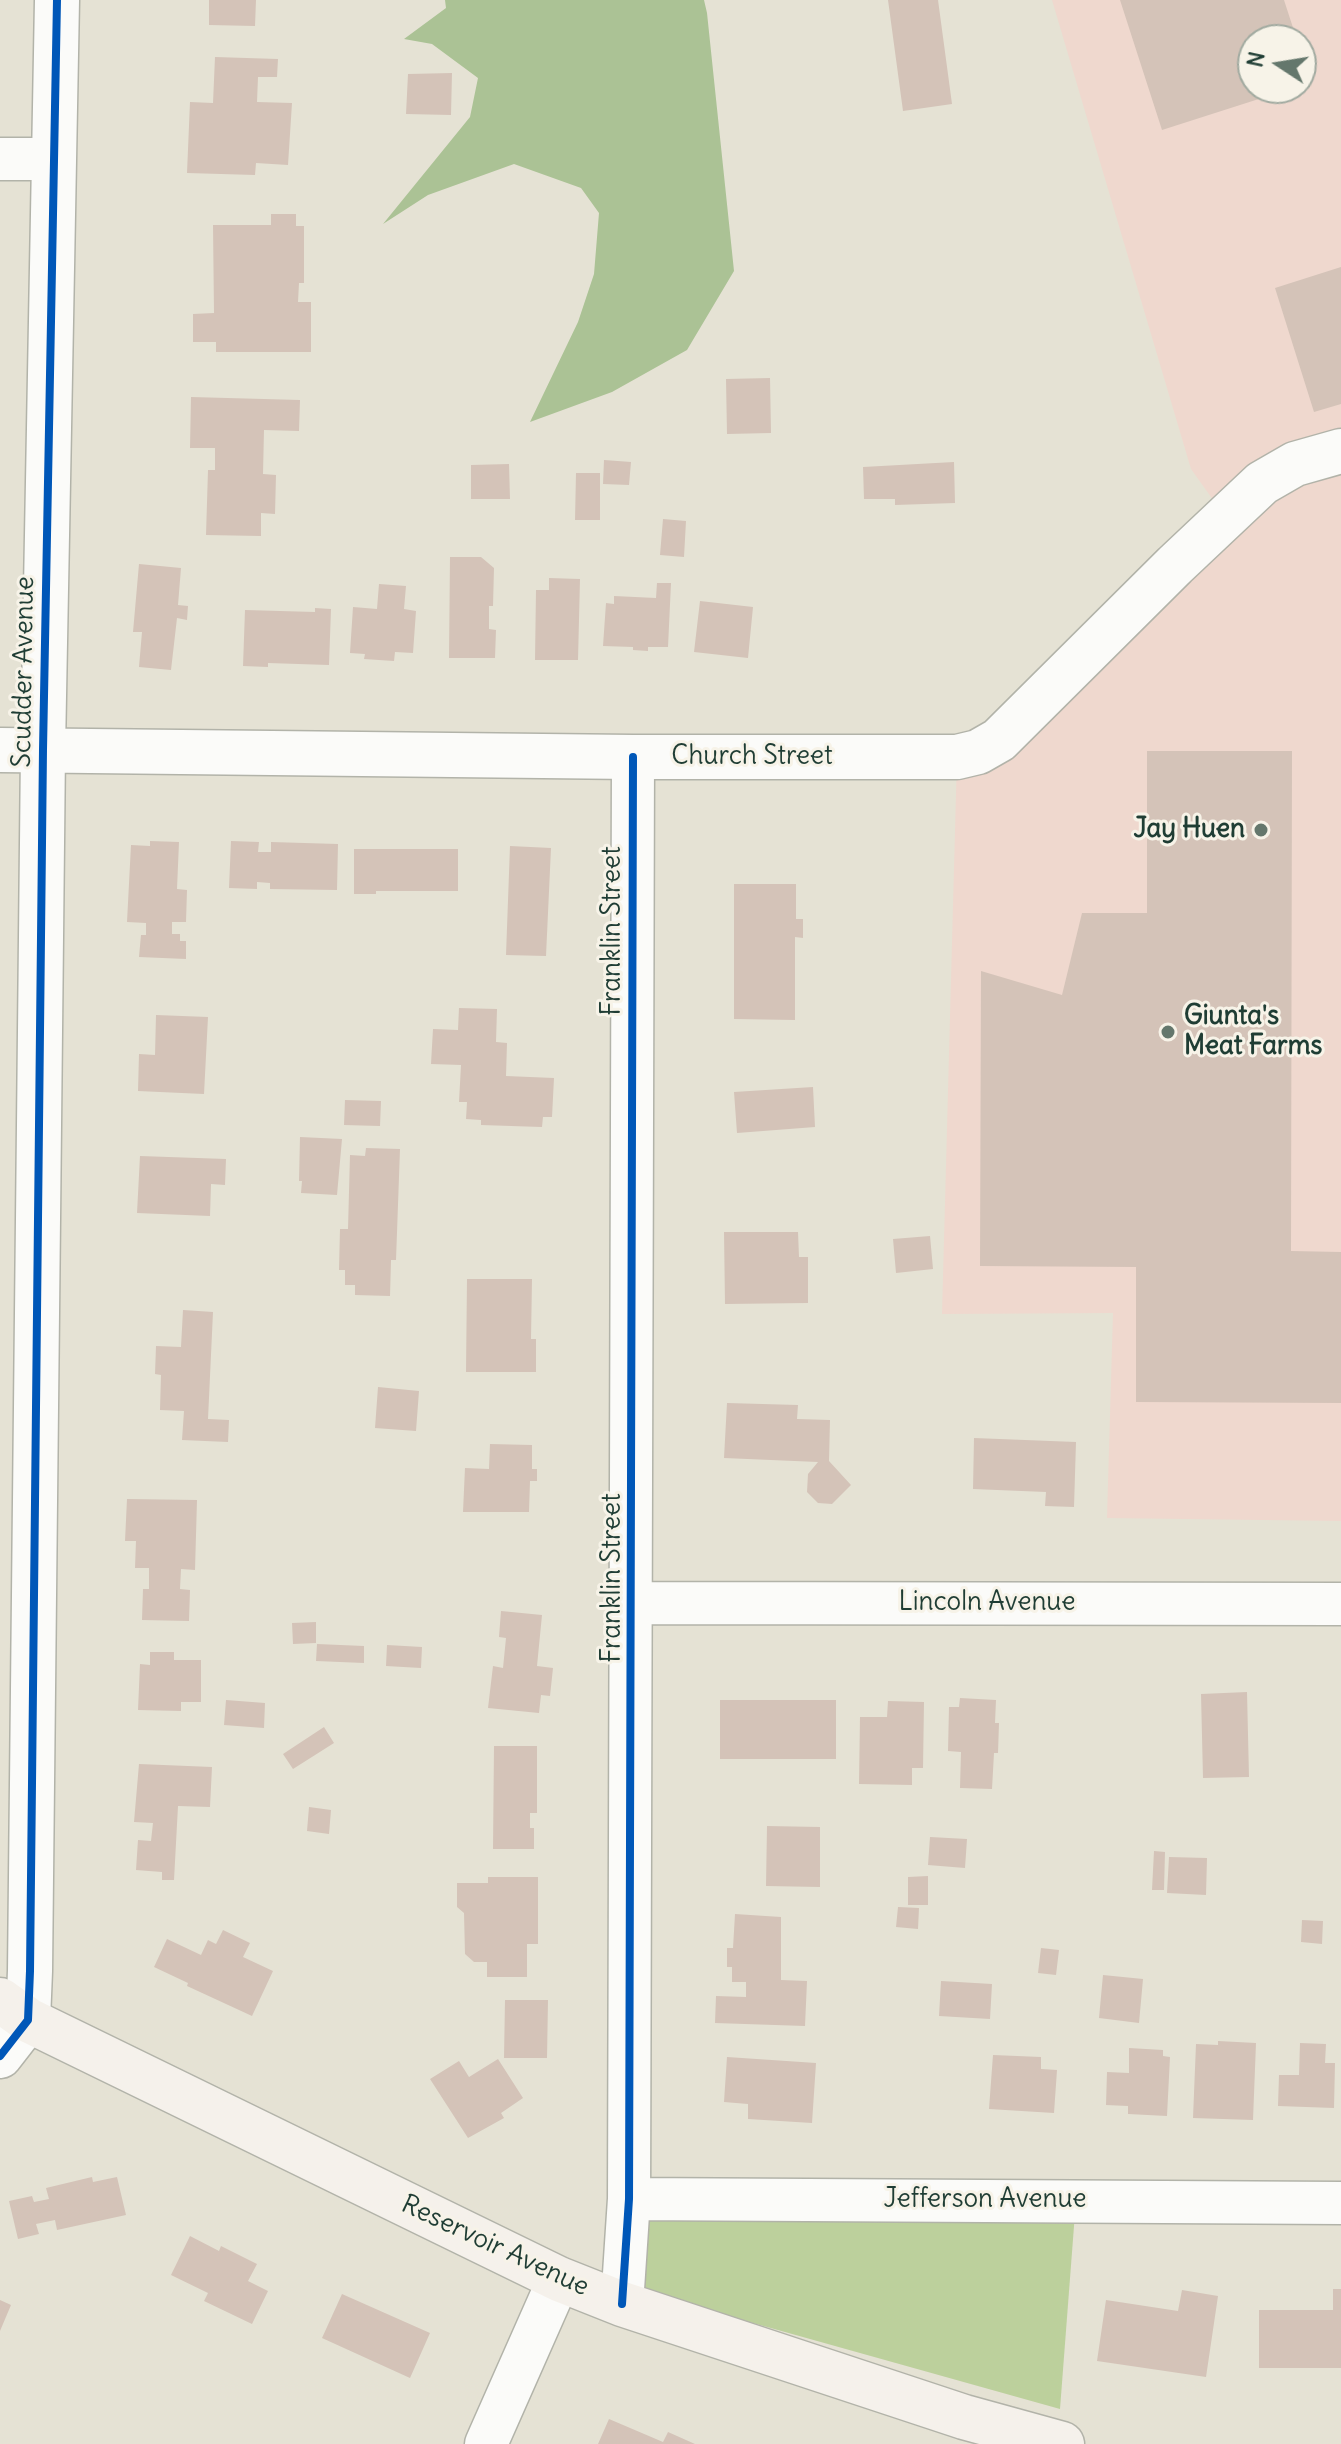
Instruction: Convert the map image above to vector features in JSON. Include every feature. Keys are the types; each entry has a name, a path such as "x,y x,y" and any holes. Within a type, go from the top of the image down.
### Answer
{"main road":[{"name":"Reservoir Avenue","path":"14,2010 559,2279 622,2304 964,2417 1062,2444"}],"street":[{"name":"Scudder Avenue","path":"14,2010 57,0"},
{"path":"0,159 54,159"},
{"name":"Church Street","path":"0,750 957,757 978,752 999,740 1262,483 1295,464 1341,451"},
{"name":"Franklin Street","path":"622,2304 629,2199 633,757"},
{"name":"Lincoln Avenue","path":"633,1603 1341,1604"},
{"path":"0,2056 14,2010"},
{"name":"Jefferson Avenue","path":"629,2199 1341,2203"},
{"path":"486,2444 559,2279"}],"shaded area":[{"path":"1052,0 1341,0 1341,1521 1107,1518 1113,1313 942,1314 957,757 1226,518 1191,469"}],"green space":[{"path":"445,0 704,0 707,13 734,271 687,350 612,392 530,422 578,322 594,274 599,213 581,188 514,164 428,195 383,224 470,117 478,78 432,44 404,39 446,8"},
{"path":"1075,2213 1060,2409 635,2290 639,2214"}],"building":[{"path":"209,0 256,0 255,26 209,25"},
{"path":"888,0 938,0 952,104 903,111"},
{"path":"1120,0 1284,0 1292,24 1237,24 1237,104 1243,104 1162,130"},
{"path":"215,57 278,59 277,77 258,77 257,102 292,103 288,165 256,163 255,175 187,173 190,102 213,103"},
{"path":"452,73 451,115 406,114 408,74"},
{"path":"271,214 296,214 296,226 304,226 304,283 299,283 298,302 311,302 311,352 216,352 216,342 193,342 193,314 214,313 213,225 271,225"},
{"path":"1341,267 1341,404 1314,412 1275,288"},
{"path":"770,378 771,433 727,434 726,379"},
{"path":"191,397 300,400 299,431 264,430 263,474 276,475 275,514 261,513 261,536 206,535 208,470 215,470 215,448 190,448"},
{"path":"604,460 631,462 629,485 603,484"},
{"path":"954,462 955,503 895,505 895,499 864,499 863,467"},
{"path":"509,464 510,499 471,499 471,465"},
{"path":"576,473 600,473 600,520 575,520"},
{"path":"663,519 686,521 684,557 660,555"},
{"path":"450,557 481,557 494,568 489,629 496,630 495,658 449,658"},
{"path":"139,564 181,568 178,605 188,606 187,620 177,618 171,670 139,667 142,632 133,632"},
{"path":"549,578 580,579 578,660 535,660 536,590 549,590"},
{"path":"657,583 671,583 668,647 648,647 648,651 603,646 606,603 614,604 614,596 656,598"},
{"path":"379,584 406,586 404,609 416,611 413,653 395,652 394,661 364,659 365,654 350,653 353,607 377,609"},
{"path":"700,601 753,607 748,658 694,652"},
{"path":"315,608 331,609 329,665 268,663 268,667 243,666 245,610 315,612"},
{"path":"1147,751 1292,751 1291,1251 1341,1252 1341,1403 1136,1402 1136,1267 980,1266 981,971 1062,995 1082,913 1147,913"},
{"path":"150,841 179,842 177,889 187,890 186,922 172,922 172,934 180,934 180,941 186,941 186,959 139,957 141,935 146,935 146,923 127,922 131,845 150,846"},
{"path":"231,841 259,842 258,852 271,852 271,842 338,844 337,890 270,889 270,883 257,882 257,889 229,888"},
{"path":"510,846 551,848 546,956 506,955"},
{"path":"354,849 458,849 458,891 354,894"},
{"path":"734,884 796,884 796,919 803,919 803,938 795,937 795,1020 734,1019"},
{"path":"459,1008 497,1009 496,1042 507,1043 506,1076 554,1078 552,1117 543,1117 542,1127 481,1125 481,1120 466,1119 467,1102 459,1102 461,1065 431,1064 433,1029 458,1030"},
{"path":"156,1015 208,1017 204,1094 138,1091 139,1054 155,1055"},
{"path":"813,1087 815,1127 737,1133 734,1092"},
{"path":"345,1100 381,1101 380,1126 344,1125"},
{"path":"300,1137 342,1139 337,1195 301,1193"},
{"path":"366,1148 400,1149 396,1260 391,1260 390,1296 355,1295 355,1285 345,1285 345,1270 339,1270 340,1229 348,1229 350,1155 365,1156"},
{"path":"140,1156 226,1159 225,1185 211,1184 210,1216 137,1213"},
{"path":"724,1232 798,1232 799,1257 808,1257 808,1303 725,1304"},
{"path":"930,1236 933,1269 896,1273 893,1239"},
{"path":"467,1279 532,1279 531,1339 536,1339 536,1372 466,1372"},
{"path":"183,1310 213,1312 208,1419 229,1420 228,1442 182,1440 184,1411 160,1410 161,1375 155,1374 156,1346 181,1347"},
{"path":"378,1387 419,1391 416,1431 375,1428"},
{"path":"727,1403 798,1405 797,1419 830,1420 829,1461 851,1485 832,1504 818,1503 807,1492 808,1474 818,1462 724,1458"},
{"path":"974,1438 1076,1442 1074,1507 1045,1506 1046,1492 973,1489"},
{"path":"490,1444 532,1445 532,1469 537,1469 537,1481 530,1481 529,1512 463,1512 465,1468 489,1469"},
{"path":"127,1499 197,1500 195,1570 181,1569 180,1589 190,1590 189,1621 142,1620 143,1589 149,1589 149,1568 135,1568 136,1541 125,1541"},
{"path":"501,1611 542,1615 537,1666 553,1668 550,1696 541,1695 539,1713 488,1708 493,1666 503,1668 506,1638 499,1637"},
{"path":"316,1622 316,1643 293,1644 292,1623"},
{"path":"317,1644 364,1646 364,1663 316,1661"},
{"path":"387,1645 422,1647 421,1668 386,1666"},
{"path":"150,1652 174,1652 174,1660 201,1660 201,1702 181,1702 181,1711 138,1710 140,1664 150,1665"},
{"path":"1247,1692 1249,1777 1203,1778 1201,1694"},
{"path":"960,1698 996,1700 998,1753 994,1753 992,1789 960,1788 961,1752 948,1751 949,1707 959,1707"},
{"path":"226,1700 265,1703 264,1728 224,1725"},
{"path":"720,1700 836,1700 836,1759 720,1759"},
{"path":"888,1701 924,1702 923,1768 912,1768 912,1785 859,1784 860,1717 887,1717"},
{"path":"324,1727 334,1743 293,1769 283,1754"},
{"path":"494,1746 537,1746 537,1813 530,1813 534,1849 493,1849"},
{"path":"139,1764 212,1767 210,1807 178,1806 174,1880 162,1880 162,1872 136,1870 138,1840 151,1841 153,1823 134,1822"},
{"path":"309,1807 331,1810 329,1834 307,1831"},
{"path":"767,1826 820,1827 820,1887 766,1886"},
{"path":"930,1837 967,1839 965,1868 928,1865"},
{"path":"1154,1851 1165,1852 1164,1890 1152,1890"},
{"path":"1169,1857 1207,1858 1206,1895 1167,1893"},
{"path":"928,1876 928,1905 908,1905 908,1877"},
{"path":"488,1877 538,1877 538,1944 527,1944 527,1977 487,1977 487,1962 474,1962 465,1954 464,1913 457,1907 457,1883 488,1883"},
{"path":"898,1907 919,1908 918,1929 896,1927"},
{"path":"735,1914 781,1917 781,1980 807,1981 805,2026 715,2023 716,1996 746,1997 746,1982 732,1982 732,1967 727,1967 727,1948 733,1948"},
{"path":"1302,1920 1323,1921 1322,1944 1301,1942"},
{"path":"223,1930 250,1943 243,1957 273,1971 252,2016 154,1967 167,1939 201,1955 208,1940 216,1944"},
{"path":"1041,1948 1059,1950 1056,1975 1038,1973"},
{"path":"1103,1975 1143,1979 1139,2023 1099,2018"},
{"path":"941,1981 992,1984 990,2019 939,2016"},
{"path":"505,2000 548,2000 547,2058 504,2058"},
{"path":"1218,2041 1256,2043 1253,2120 1193,2118 1196,2044 1218,2045"},
{"path":"1300,2043 1326,2044 1325,2063 1335,2063 1334,2108 1278,2106 1279,2075 1299,2075"},
{"path":"1129,2048 1163,2050 1163,2056 1170,2057 1167,2116 1128,2114 1128,2106 1106,2105 1107,2072 1129,2073"},
{"path":"993,2055 1041,2057 1041,2069 1057,2070 1054,2113 989,2109"},
{"path":"727,2057 816,2063 812,2123 748,2119 748,2104 724,2102"},
{"path":"498,2059 523,2098 501,2113 504,2118 468,2138 430,2079 459,2061 469,2077"},
{"path":"92,2177 93,2182 117,2177 126,2215 57,2230 55,2220 36,2224 39,2234 18,2239 9,2201 32,2196 34,2202 49,2199 46,2188"},
{"path":"190,2236 219,2251 221,2246 257,2264 248,2281 268,2291 252,2324 204,2301 208,2293 171,2275"},
{"path":"1333,2289 1341,2289 1341,2368 1259,2368 1259,2310 1333,2310"},
{"path":"1182,2290 1218,2296 1206,2377 1097,2361 1106,2300 1178,2311"},
{"path":"342,2294 430,2333 410,2378 322,2338"},
{"path":"0,2300 11,2305 0,2331"},
{"path":"609,2419 663,2442 668,2432 695,2444 598,2444"}],"cycle path":[{"path":"0,2056 28,2020 30,1971 43,749 57,0"},
{"path":"622,2304 629,2199 633,757"}],"place":[{"name":"Jay Huen","path":"1261,830"},
{"name":"Giunta's Meat Farms","path":"1168,1032"}]}
